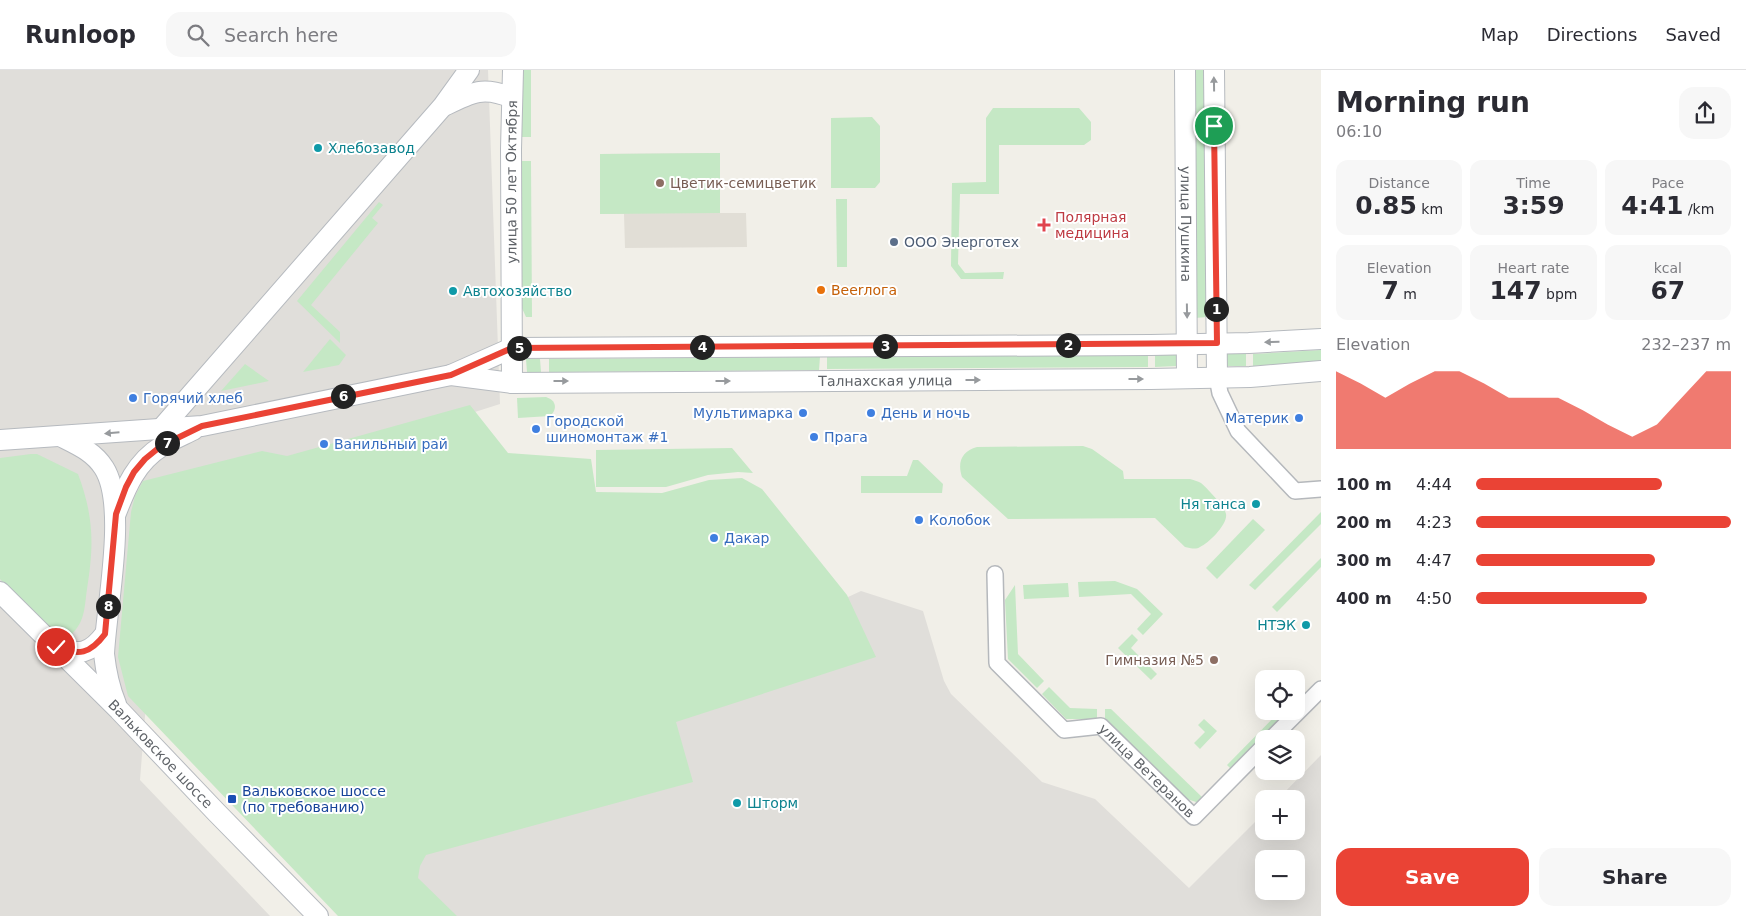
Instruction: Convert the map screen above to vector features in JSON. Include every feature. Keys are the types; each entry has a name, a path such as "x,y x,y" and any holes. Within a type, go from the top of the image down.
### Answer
{"main road":[{"path":"161,429 443,106 469,70"},
{"name":"улица 50 лет Октября","path":"512,383 510,149 513,70"},
{"name":"улица Пушкина","path":"1185,70 1187,378"},
{"name":"улица Пушкина","path":"1214,70 1217,377"},
{"path":"443,106 468,94 482,90 498,92 512,98"},
{"name":"Талнахская улица","path":"0,440 202,426 451,375 512,348 1187,344 1321,339"},
{"name":"Талнахская улица","path":"451,375 512,383 1187,378 1250,377 1321,371"},
{"path":"116,514 126,487 134,472 145,459 161,446 202,426"},
{"path":"61,436 96,457 105,469 111,486 116,514 110,584 98,641 110,690 119,710"},
{"name":"Вальковское шоссе","path":"0,592 119,710 318,916"},
{"path":"56,647 76,652 85,652 98,641"}],"street":[{"path":"1217,377 1220,394 1238,431 1295,491 1321,489"},
{"name":"улица Ветеранов","path":"995,574 997,663 1064,730 1101,726 1194,817 1255,755"},
{"path":"1280,730 1321,689"}],"shaded area":[{"path":"0,70 488,70 500,404 161,512 140,780 270,916 0,916"},
{"name":"Цветик-семицветик","path":"720,153 720,213 746,213 747,247 625,248 624,214 600,214 600,154"},
{"path":"861,591 923,611 944,681 951,694 1042,782 1095,799 1189,888 1255,822 1255,840 1305,840 1305,790 1287,790 1297,780 1305,780 1305,771 1321,755 1321,916 429,916 381,865 653,687"}],"green space":[{"path":"520,70 531,70 531,137 521,137"},
{"path":"1193,70 1205,70 1207,317 1195,318"},
{"path":"993,108 1079,108 1091,122 1091,140 1084,145 999,145 999,194 960,194 958,264 965,273 1004,272 1003,279 961,279 951,266 952,183 986,182 986,118"},
{"path":"872,117 880,126 880,182 875,188 831,188 831,118"},
{"name":"Цветик-семицветик","path":"720,153 720,213 600,214 600,154"},
{"path":"521,161 531,161 532,317 526,317 521,306"},
{"path":"836,199 847,199 847,267 837,267"},
{"path":"379,202 383,205 372,218 378,223 311,305 340,332 340,343 297,301"},
{"path":"330,339 346,355 339,365 303,372"},
{"path":"1321,350 1321,361 1253,366 1253,354"},
{"path":"1225,354 1246,354 1246,366 1225,366"},
{"path":"1148,355 1148,367 827,369 827,357"},
{"path":"1155,355 1176,355 1178,357 1177,366 1155,367"},
{"path":"820,357 819,370 549,372 549,359"},
{"path":"526,359 540,359 541,372 527,372"},
{"path":"245,364 269,381 221,391"},
{"path":"546,397 552,400 555,405 550,416 518,418 517,398"},
{"path":"470,405 508,453 591,459 596,492 662,493 709,480 742,478 762,489 847,595 876,657 676,722 693,782 426,855 420,866 418,878 457,916 338,916 128,696 118,657 131,512 135,496 143,481 262,451 287,456"},
{"path":"1083,446 1092,449 1123,471 1124,479 1190,479 1200,482 1223,507 1226,514 1224,523 1208,542 1195,549 1185,547 1155,518 1008,519 962,477 960,467 964,454 977,447"},
{"path":"732,448 753,473 738,472 708,475 666,487 596,487 596,450"},
{"path":"37,454 78,474 90,518 91,559 83,616 77,628 67,638 52,635 0,579 0,458"},
{"path":"913,460 918,460 943,484 942,493 861,493 861,476 907,476"},
{"path":"1321,512 1321,524 1255,590 1249,585"},
{"path":"1253,519 1265,530 1217,579 1206,568"},
{"path":"1321,558 1321,567 1277,612 1272,607"},
{"path":"1115,581 1137,589 1163,614 1143,635 1137,629 1151,614 1131,594 1079,597 1078,582"},
{"path":"1068,583 1069,597 1024,599 1023,585"},
{"path":"1015,585 1018,654 1044,681 1037,688 1008,659 1005,600"},
{"path":"1132,634 1138,640 1131,648 1157,674 1151,680 1118,648"},
{"path":"1049,687 1070,708 1097,709 1097,719 1066,719 1042,694"},
{"path":"1105,709 1111,709 1204,799 1199,803 1187,799 1105,720"},
{"path":"1204,719 1217,731 1200,749 1194,743 1205,732 1198,725"},
{"path":"1271,720 1280,720 1271,730 1261,730"},
{"path":"1255,736 1255,746 1232,770 1227,765"}],"place":[{"name":"Хлебозавод","path":"318,148"},
{"name":"Цветик-семицветик","path":"660,183"},
{"name":"Полярная медицина","path":"1044,225"},
{"name":"ООО Энерготех","path":"894,242"},
{"name":"Beerлога","path":"821,290"},
{"name":"Автохозяйство","path":"453,291"},
{"name":"Горячий хлеб","path":"133,398"},
{"name":"Мультимарка","path":"803,413"},
{"name":"День и ночь","path":"871,413"},
{"name":"Материк","path":"1299,418"},
{"name":"Городской шиномонтаж #1","path":"536,429"},
{"name":"Прага","path":"814,437"},
{"name":"Ванильный рай","path":"324,444"},
{"name":"Ня танса","path":"1256,504"},
{"name":"Колобок","path":"919,520"},
{"name":"Дакар","path":"714,538"},
{"name":"НТЭК","path":"1306,625"},
{"name":"Гимназия №5","path":"1214,660"},
{"name":"Вальковское шоссе (по требованию)","path":"232,799"},
{"name":"Шторм","path":"737,803"}],"route":[{"path":"56,647 66,651 85,652 92,649 105,634 116,514 126,487 134,472 145,459 161,446 202,426 451,375 512,348 1217,343 1214,126"}]}
